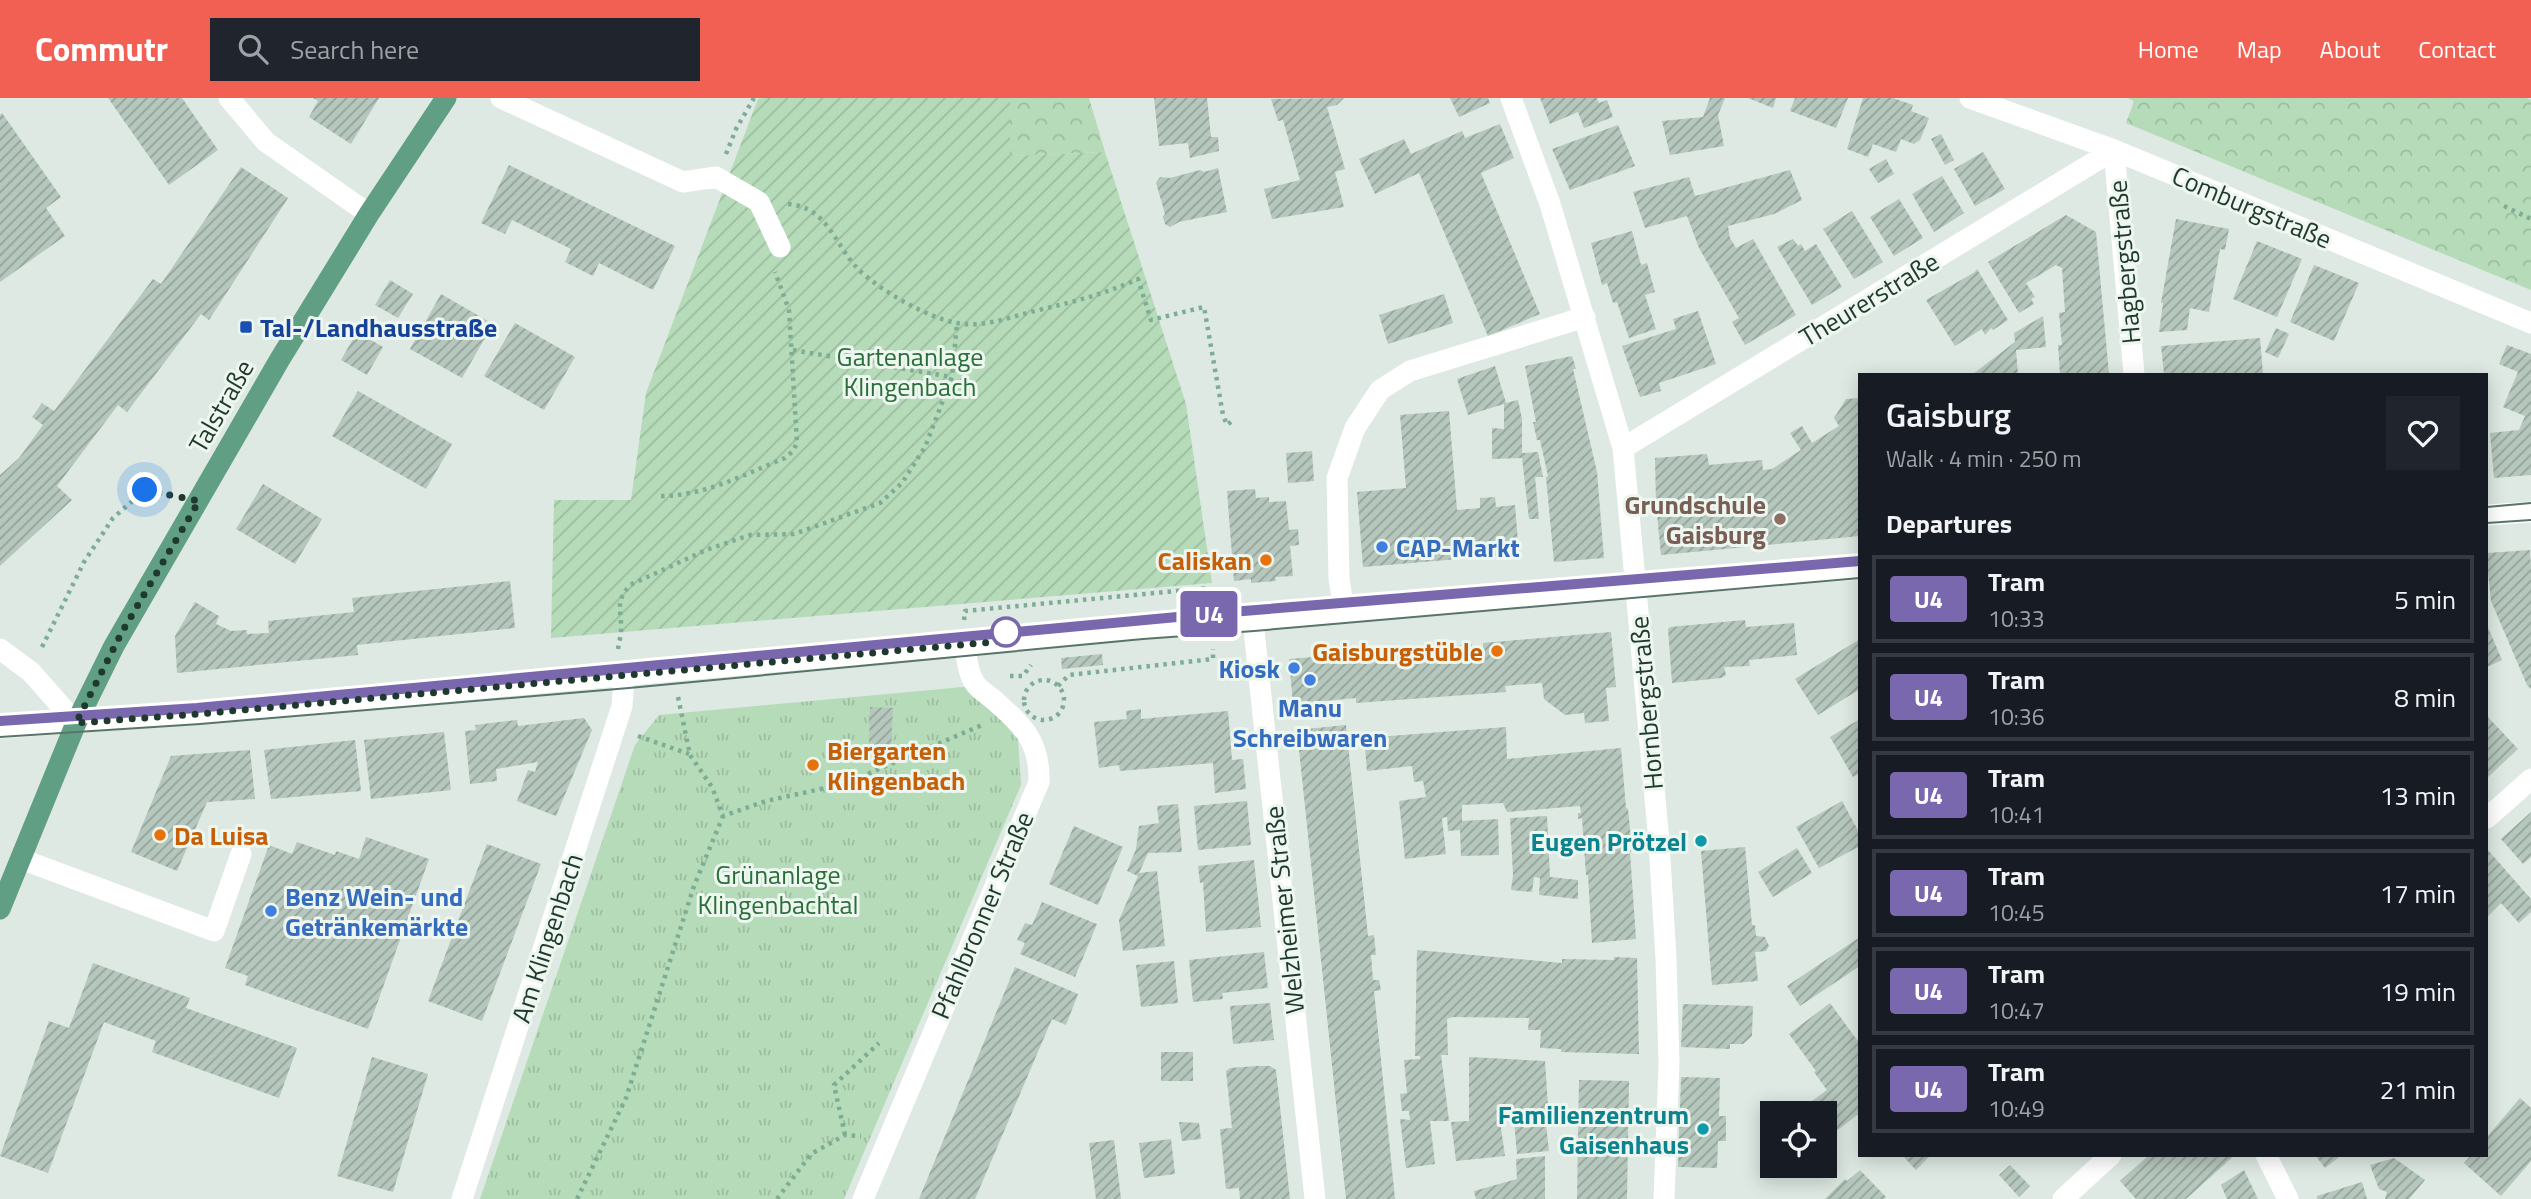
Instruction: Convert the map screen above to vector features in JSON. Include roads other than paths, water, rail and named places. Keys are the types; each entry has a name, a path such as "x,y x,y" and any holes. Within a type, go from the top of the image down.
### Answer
{"main road":[{"name":"Talstraße","path":"0,909 76,723 118,639 280,359 369,214 446,98"}],"street":[{"path":"229,98 266,142 369,214"},
{"path":"501,98 683,182 716,177 759,202 780,247"},
{"name":"Hornbergstraße","path":"1511,98 1550,204 1623,448 1667,959 1669,1063 1664,1199"},
{"name":"Comburgstraße","path":"1970,98 2114,149 2531,323"},
{"name":"Hagbergstraße","path":"2114,149 2134,373"},
{"name":"Theurerstraße","path":"1623,448 2114,149"},
{"path":"1345,612 1337,552 1338,478 1354,428 1380,390 1410,371 1585,317"},
{"path":"2488,515 2531,512"},
{"path":"0,729 1858,569"},
{"name":"Welzheimer Straße","path":"1243,622 1315,1199"},
{"name":"Pfahlbronner Straße","path":"863,1199 1039,782 1039,763 1032,740 1008,713 974,682 965,645"},
{"path":"0,649 31,672 76,723"},
{"name":"Am Klingenbach","path":"462,1199 622,706 619,676"},
{"path":"2488,817 2531,779"},
{"path":"21,859 214,931 241,854"},
{"path":"2063,1199 2109,1157"},
{"path":"2267,1157 2288,1199"}],"tram line":[{"path":"2488,507 2531,503"},
{"path":"2488,523 2531,520"},
{"path":"0,721 197,708 1231,612 1858,561"},
{"name":"U4","path":"0,721 197,708 1231,612 1858,561"},
{"path":"0,737 200,724 629,688 1143,639 1858,578"}],"place":[{"name":"Tal-/Landhausstraße","path":"246,327"},
{"name":"Grundschule Gaisburg","path":"1780,519"},
{"name":"CAP-Markt","path":"1382,547"},
{"name":"Caliskan","path":"1266,560"},
{"name":"Gaisburgstüble","path":"1497,651"},
{"name":"Kiosk","path":"1294,668"},
{"name":"Manu Schreibwaren","path":"1310,680"},
{"name":"Biergarten Klingenbach","path":"813,765"},
{"name":"Da Luisa","path":"160,835"},
{"name":"Eugen Prötzel","path":"1701,841"},
{"name":"Benz Wein- und Getränkemärkte","path":"271,911"},
{"name":"Familienzentrum Gaisenhaus","path":"1703,1129"}],"park label":[{"name":"Gartenanlage Klingenbach","path":"910,371"},
{"name":"Grünanlage Klingenbachtal","path":"778,889"}]}
